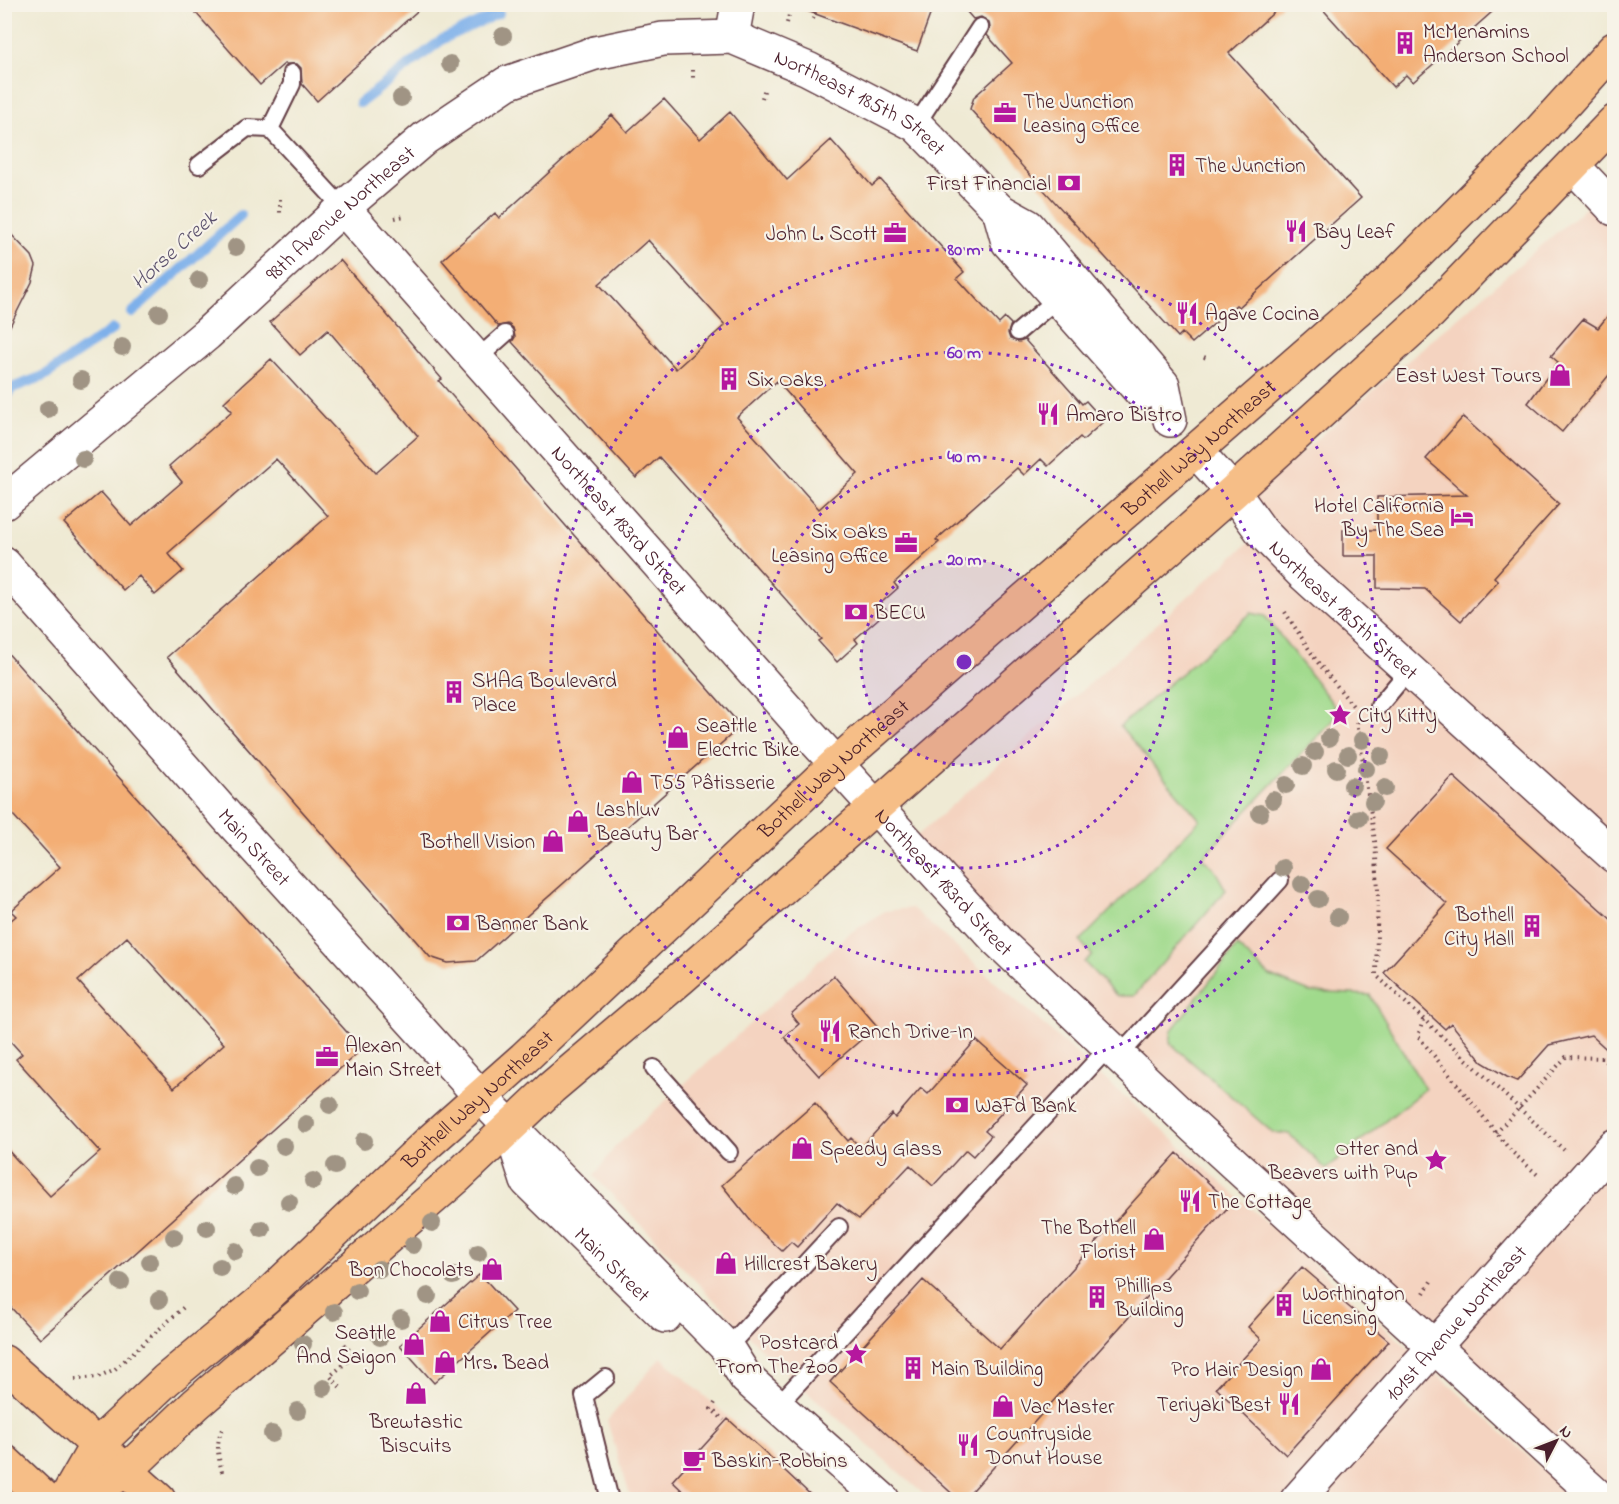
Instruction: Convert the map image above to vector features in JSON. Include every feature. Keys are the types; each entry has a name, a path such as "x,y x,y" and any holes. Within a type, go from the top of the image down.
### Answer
{"main road":[{"name":"Bothell Way Northeast","path":"65,1500 96,1446 166,1380 265,1298 480,1095 525,1058 837,763 1197,452 1389,282 1537,134 1614,49"},
{"name":"Bothell Way Northeast","path":"77,1500 127,1470 195,1406 457,1177 551,1088 876,807 1233,492 1430,313 1574,168 1614,122"},
{"path":"4,1362 159,1500"},
{"path":"4,1461 46,1500"}],"street":[{"path":"732,37 738,4"},
{"name":"Northeast 185th Street","path":"732,37 808,69 916,125 999,210 1028,226 1163,385 1170,420"},
{"name":"98th Avenue Northeast","path":"4,503 207,334 343,208 425,138 507,83 595,53 663,39 732,37"},
{"path":"1574,168 1614,209"},
{"name":"Northeast 183rd Street","path":"343,208 998,941 1114,1052 1602,1500"},
{"name":"Northeast 185th Street","path":"999,210 1008,242 1146,399 1170,420 1233,492 1262,532 1302,573 1614,856"},
{"name":"Main Street","path":"4,564 229,819 510,1127 728,1348 746,1378 883,1500"},
{"name":"Main Street","path":"510,1127 527,1181 714,1363 746,1378"},
{"name":"101st Avenue Northeast","path":"1297,1500 1614,1146"}],"lane":[{"path":"916,125 980,27"},
{"path":"270,129 292,84 292,73"},
{"path":"199,165 247,128 270,129 343,208"},
{"path":"1018,332 1057,299"},
{"path":"478,358 505,334"},
{"path":"1379,706 1409,670"},
{"path":"777,1406 1280,880"},
{"path":"654,1068 729,1152"},
{"path":"728,1348 839,1227"},
{"path":"606,1378 584,1396 610,1500"}],"path":[{"path":"813,19 818,4"},
{"path":"786,26 790,10"},
{"path":"693,70 693,81"},
{"path":"280,199 280,216"},
{"path":"1286,612 1316,660 1355,708"},
{"path":"1356,719 1376,850 1378,890 1376,975 1557,1143"},
{"path":"1423,1020 1418,1036 1511,1151 1544,1180"},
{"path":"1496,1133 1566,1057 1603,1058 1614,1068"},
{"path":"1422,1296 1433,1278"},
{"path":"73,1379 98,1377 115,1369 186,1305"},
{"path":"340,1387 330,1376 354,1356 342,1341"},
{"path":"715,1403 711,1409 724,1420"},
{"path":"222,1472 217,1452 218,1440 227,1422"}],"shaded area":[{"path":"1599,196 1614,210 1614,1499 908,844 1261,532 1246,500"},
{"path":"912,908 1575,1499 929,1499 777,1365 594,1176 615,1147 847,935 885,911"},
{"path":"661,1357 820,1499 631,1499 607,1421"}],"green space":[{"path":"1251,613 1265,616 1340,713 1202,858 1213,867 1226,890 1134,996 1117,996 1084,962 1092,955 1080,941 1200,820 1120,726"},
{"path":"1237,946 1270,976 1310,992 1370,995 1425,1089 1326,1169 1289,1134 1272,1132 1170,1043 1172,1030"}],"building":[{"path":"188,4 425,4 317,101 302,84 301,68 297,64 284,64 260,85"},
{"path":"800,4 934,4 917,51 799,8"},
{"name":"The Junction","path":"960,4 1283,4 1229,53 1361,198 1239,307 1236,305 1192,343 1182,333 1178,337 970,109 974,97 1012,63 987,35 990,28 989,22 981,17 973,19"},
{"name":"McMenamins Anderson School","path":"1318,4 1501,4 1413,82 1406,75 1393,87"},
{"name":"Six Oaks","path":"664,99 700,139 730,112 787,180 831,140 872,186 880,179 964,272 957,278 999,324 1005,318 1011,324 1008,333 1010,339 1019,342 1025,340 1082,404 1086,401 1104,421 1083,440 1080,437 1048,466 1041,459 1024,475 1017,468 936,540 939,542 894,583 898,588 881,603 887,611 855,639 858,643 837,662 818,641 821,639 659,457 636,478 512,342 515,337 513,328 508,324 498,326 442,260 495,213 499,218 612,115 627,132","holes":["648,240 725,325 676,369 599,284","777,381 858,474 819,509 737,417"]},
{"path":"4,227 32,256 36,266 32,282 4,338"},
{"name":"SHAG Boulevard Place","path":"340,260 442,379 439,381 741,726 476,961 448,963 430,957 167,657 328,516 276,459 168,553 183,571 155,595 139,576 123,590 64,523 101,492 131,526 182,482 169,466 232,411 224,402 271,359 376,473 418,436 328,330 300,355 270,322"},
{"path":"1614,308 1614,369 1562,432 1528,403 1558,362 1551,356 1583,319 1598,328"},
{"name":"Hotel California By The Sea","path":"1463,417 1559,504 1494,577 1498,581 1461,621 1425,589 1377,588 1377,556 1343,556 1343,530 1377,530 1377,497 1467,495 1426,459"},
{"path":"4,649 362,1049 40,1339 4,1300 4,1146 50,1196 100,1152 16,1059 22,1054 4,1034 4,926 16,916 11,911 60,867 4,805","holes":["127,937 224,1044 174,1088 78,981"]},
{"name":"Bothell City Hall","path":"1453,776 1614,922 1614,1056 1591,1035 1549,1045 1517,1081 1482,1062 1451,1023 1445,1029 1384,973 1447,904 1386,849"},
{"name":"Ranch Drive-In","path":"834,976 877,1026 819,1076 784,1037 799,1024 791,1014"},
{"path":"976,1040 1027,1085 985,1131 991,1136 973,1156 966,1150 933,1186 910,1165 859,1219 837,1203 797,1247 791,1242 782,1251 754,1225 722,1185 815,1103 848,1141 851,1138 861,1148 892,1114 895,1118 921,1088 928,1094"},
{"name":"Phillips Building","path":"1177,1153 1231,1204 964,1500 959,1500 830,1382 923,1280 1000,1349"},
{"path":"1302,1267 1389,1341 1286,1455 1216,1388 1261,1339 1248,1327"},
{"path":"480,1274 514,1311 434,1383 400,1345"},
{"path":"728,1419 816,1500 692,1500 672,1481"}],"waterway":[{"name":"Horse Creek","path":"360,103 443,39 499,13"},
{"name":"Horse Creek","path":"132,313 241,215"},
{"name":"Horse Creek","path":"4,401 12,388 44,376 113,329"}],"place":[{"name":"McMenamins Anderson School","path":"1405,43"},
{"name":"The Junction Leasing Office","path":"1005,113"},
{"name":"The Junction","path":"1177,165"},
{"name":"First Financial","path":"1069,183"},
{"name":"Bay Leaf","path":"1296,231"},
{"name":"John L. Scott","path":"895,233"},
{"name":"Agave Cocina","path":"1187,313"},
{"name":"East West Tours","path":"1560,375"},
{"name":"Six Oaks","path":"729,379"},
{"name":"Amaro Bistro","path":"1048,414"},
{"name":"Hotel California By The Sea","path":"1462,517"},
{"name":"Six Oaks Leasing Office","path":"906,543"},
{"name":"BECU","path":"856,612"},
{"name":"SHAG Boulevard Place","path":"454,692"},
{"name":"City Kitty","path":"1340,715"},
{"name":"Seattle Electric Bike","path":"678,737"},
{"name":"T55 Pâtisserie","path":"632,782"},
{"name":"Lashluv Beauty Bar","path":"578,821"},
{"name":"Bothell Vision","path":"553,841"},
{"name":"Banner Bank","path":"458,923"},
{"name":"Bothell City Hall","path":"1532,926"},
{"name":"Ranch Drive-In","path":"830,1031"},
{"name":"Alexan Main Street","path":"327,1057"},
{"name":"WaFd Bank","path":"957,1105"},
{"name":"Speedy Glass","path":"802,1148"},
{"name":"Otter and Beavers with Pup","path":"1436,1160"},
{"name":"The Cottage","path":"1190,1201"},
{"name":"The Bothell Florist","path":"1154,1239"},
{"name":"Hillcrest Bakery","path":"726,1263"},
{"name":"Bon Chocolats","path":"492,1269"},
{"name":"Phillips Building","path":"1097,1297"},
{"name":"Worthington Licensing","path":"1284,1305"},
{"name":"Citrus Tree","path":"440,1321"},
{"name":"Seattle And Saigon","path":"414,1344"},
{"name":"Postcard From The Zoo","path":"856,1354"},
{"name":"Mrs. Bead","path":"445,1362"},
{"name":"Main Building","path":"913,1368"},
{"name":"Pro Hair Design","path":"1321,1369"},
{"name":"Brewtastic Biscuits","path":"416,1393"},
{"name":"Teriyaki Best","path":"1289,1404"},
{"name":"Vac Master","path":"1003,1406"},
{"name":"Countryside Donut House","path":"968,1445"},
{"name":"Baskin-Robbins","path":"694,1460"}]}
